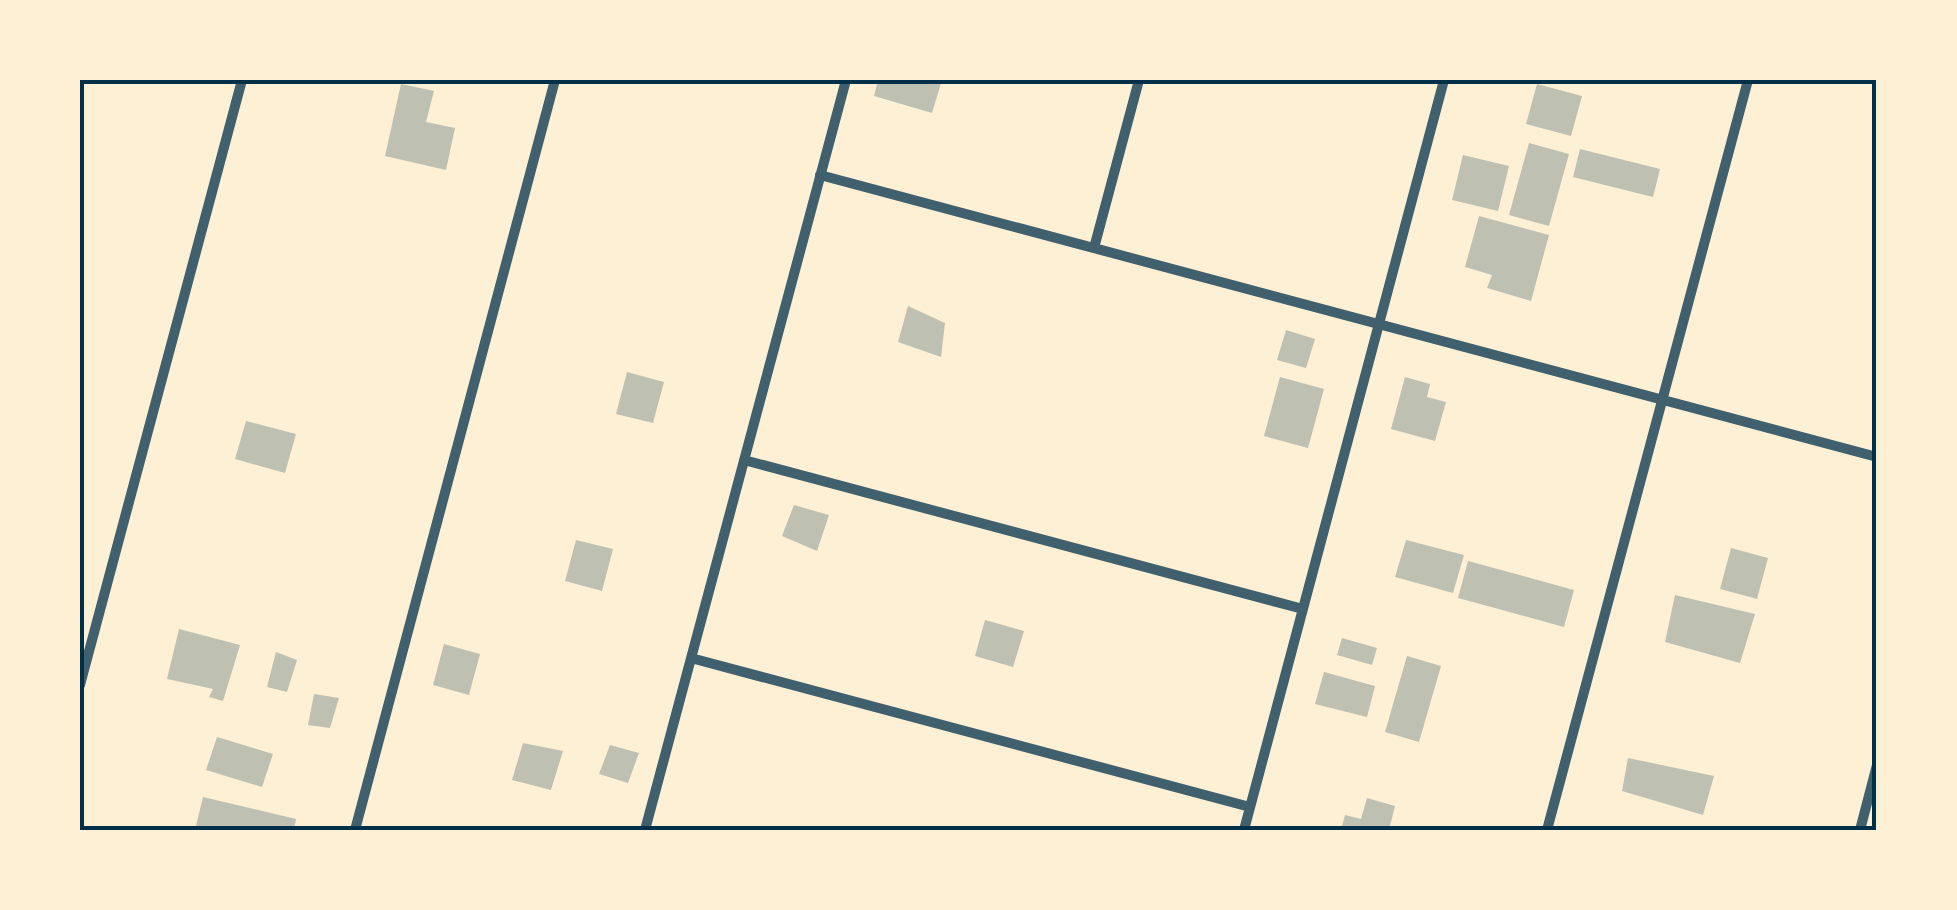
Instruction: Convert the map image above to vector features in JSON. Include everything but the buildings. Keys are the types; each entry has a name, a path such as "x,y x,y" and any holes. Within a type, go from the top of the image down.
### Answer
{"street":[{"path":"80,686 242,80"},
{"path":"355,830 556,80"},
{"path":"645,830 846,80"},
{"path":"1094,248 1140,80"},
{"path":"1244,830 1444,80"},
{"path":"1547,830 1748,80"},
{"path":"820,175 1877,458"},
{"path":"744,460 1303,609"},
{"path":"691,658 1250,807"},
{"path":"1860,830 1877,764"}]}
